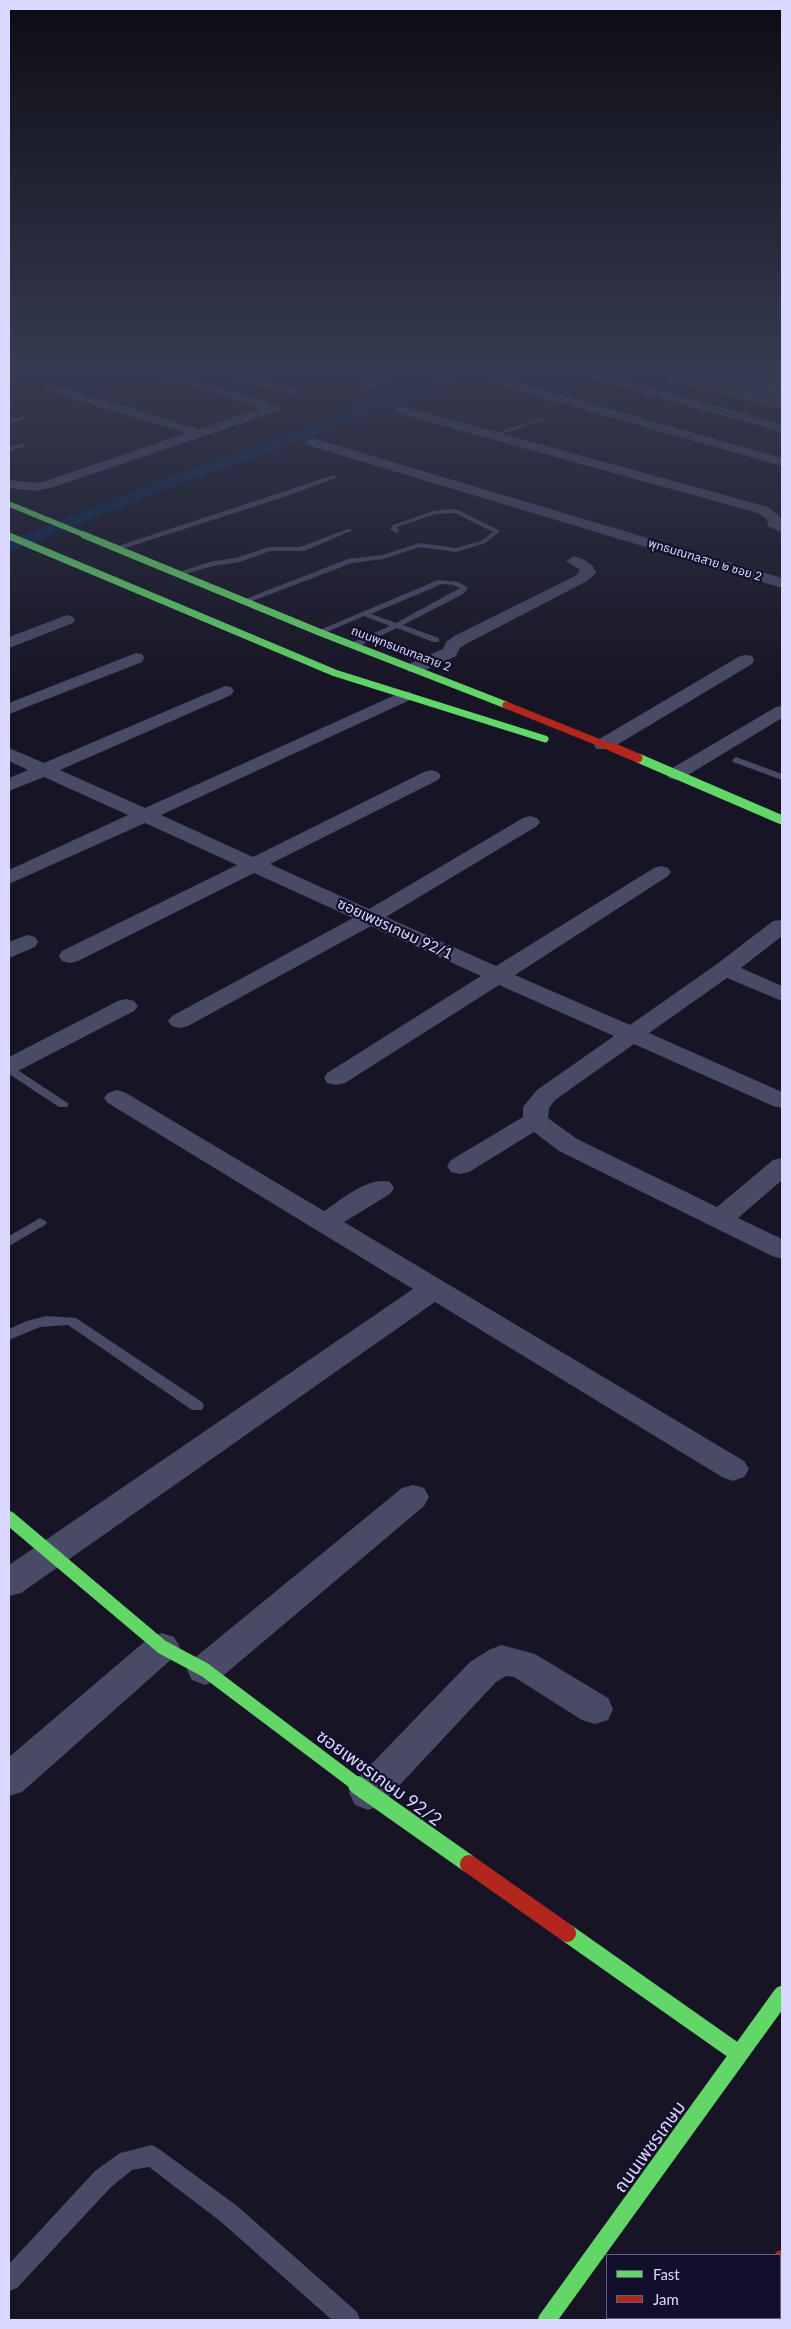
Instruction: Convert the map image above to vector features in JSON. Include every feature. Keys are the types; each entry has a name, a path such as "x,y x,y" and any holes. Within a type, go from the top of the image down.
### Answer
{"main road":[{"name":"ถนนพุทธมณฑลสาย 2","path":"9,504 354,645 411,679 556,743"},
{"path":"9,536 317,666 381,688 411,679"},
{"name":"ถนนพุทธมณฑลสาย 2","path":"411,679 604,745 782,820"},
{"name":"ซอยเพชรเกษม 92/2","path":"9,1518 162,1647 204,1670 368,1792 739,2054"},
{"name":"ถนนเพชรเกษม","path":"547,2320 782,1995"}],"street":[{"path":"9,484 35,487 71,477"},
{"name":"พุทธมณฑลสาย ๒ ซอย 2","path":"428,477 782,583"},
{"path":"643,477 763,510 771,515 774,518 773,523 782,529"},
{"path":"763,510 782,509"},
{"path":"9,878 146,816 411,679 450,652 452,646 460,640 582,578 588,573 587,568 574,561"},
{"path":"9,642 67,620"},
{"path":"9,710 136,658"},
{"path":"604,745 746,660"},
{"path":"9,785 225,691"},
{"path":"676,774 782,711"},
{"name":"ซอยเพชรเกษม 92/1","path":"9,754 369,918 782,1101"},
{"path":"70,956 431,776"},
{"path":"180,1021 369,918 530,822"},
{"path":"336,1078 661,872"},
{"path":"460,1166 534,1120 536,1107 546,1095 725,969 781,926"},
{"path":"725,969 782,994"},
{"path":"9,1067 126,1006"},
{"path":"117,1098 733,1469"},
{"path":"534,1120 568,1145 721,1218 782,1250"},
{"path":"721,1218 782,1166"},
{"path":"323,1223 381,1188"},
{"path":"9,1583 434,1289"},
{"path":"204,1670 414,1497"},
{"path":"9,1780 162,1647"},
{"path":"368,1792 484,1672 500,1660 522,1664 595,1709"}],"lane":[{"path":"113,546 285,495 334,477"},
{"path":"244,601 350,561 383,557 420,545 456,550 482,542 497,531 456,511 435,512 394,526 393,529 396,531"},
{"path":"178,574 212,564 238,560 269,549 301,548 350,530"},
{"path":"319,632 441,582 452,582 464,588 460,592 396,626 354,645"},
{"path":"365,614 436,640"},
{"path":"736,760 782,777"},
{"path":"9,1067 63,1104"},
{"path":"9,1242 40,1222"},
{"path":"9,1335 29,1324 52,1318 71,1321 197,1406"},
{"path":"9,2280 103,2179 127,2160 152,2156 228,2213 349,2320"}],"waterway":[{"path":"9,547 186,477"}],"traffic: fast":[{"path":"9,504 319,632 506,705"},
{"path":"9,536 335,673 545,739"},
{"path":"638,758 782,820"},
{"path":"9,1518 162,1647 205,1670 368,1793 469,1864"},
{"path":"567,1933 739,2054"},
{"path":"547,2320 782,1995"}],"traffic: jam":[{"path":"506,705 638,758"},
{"path":"469,1864 567,1933"}]}
